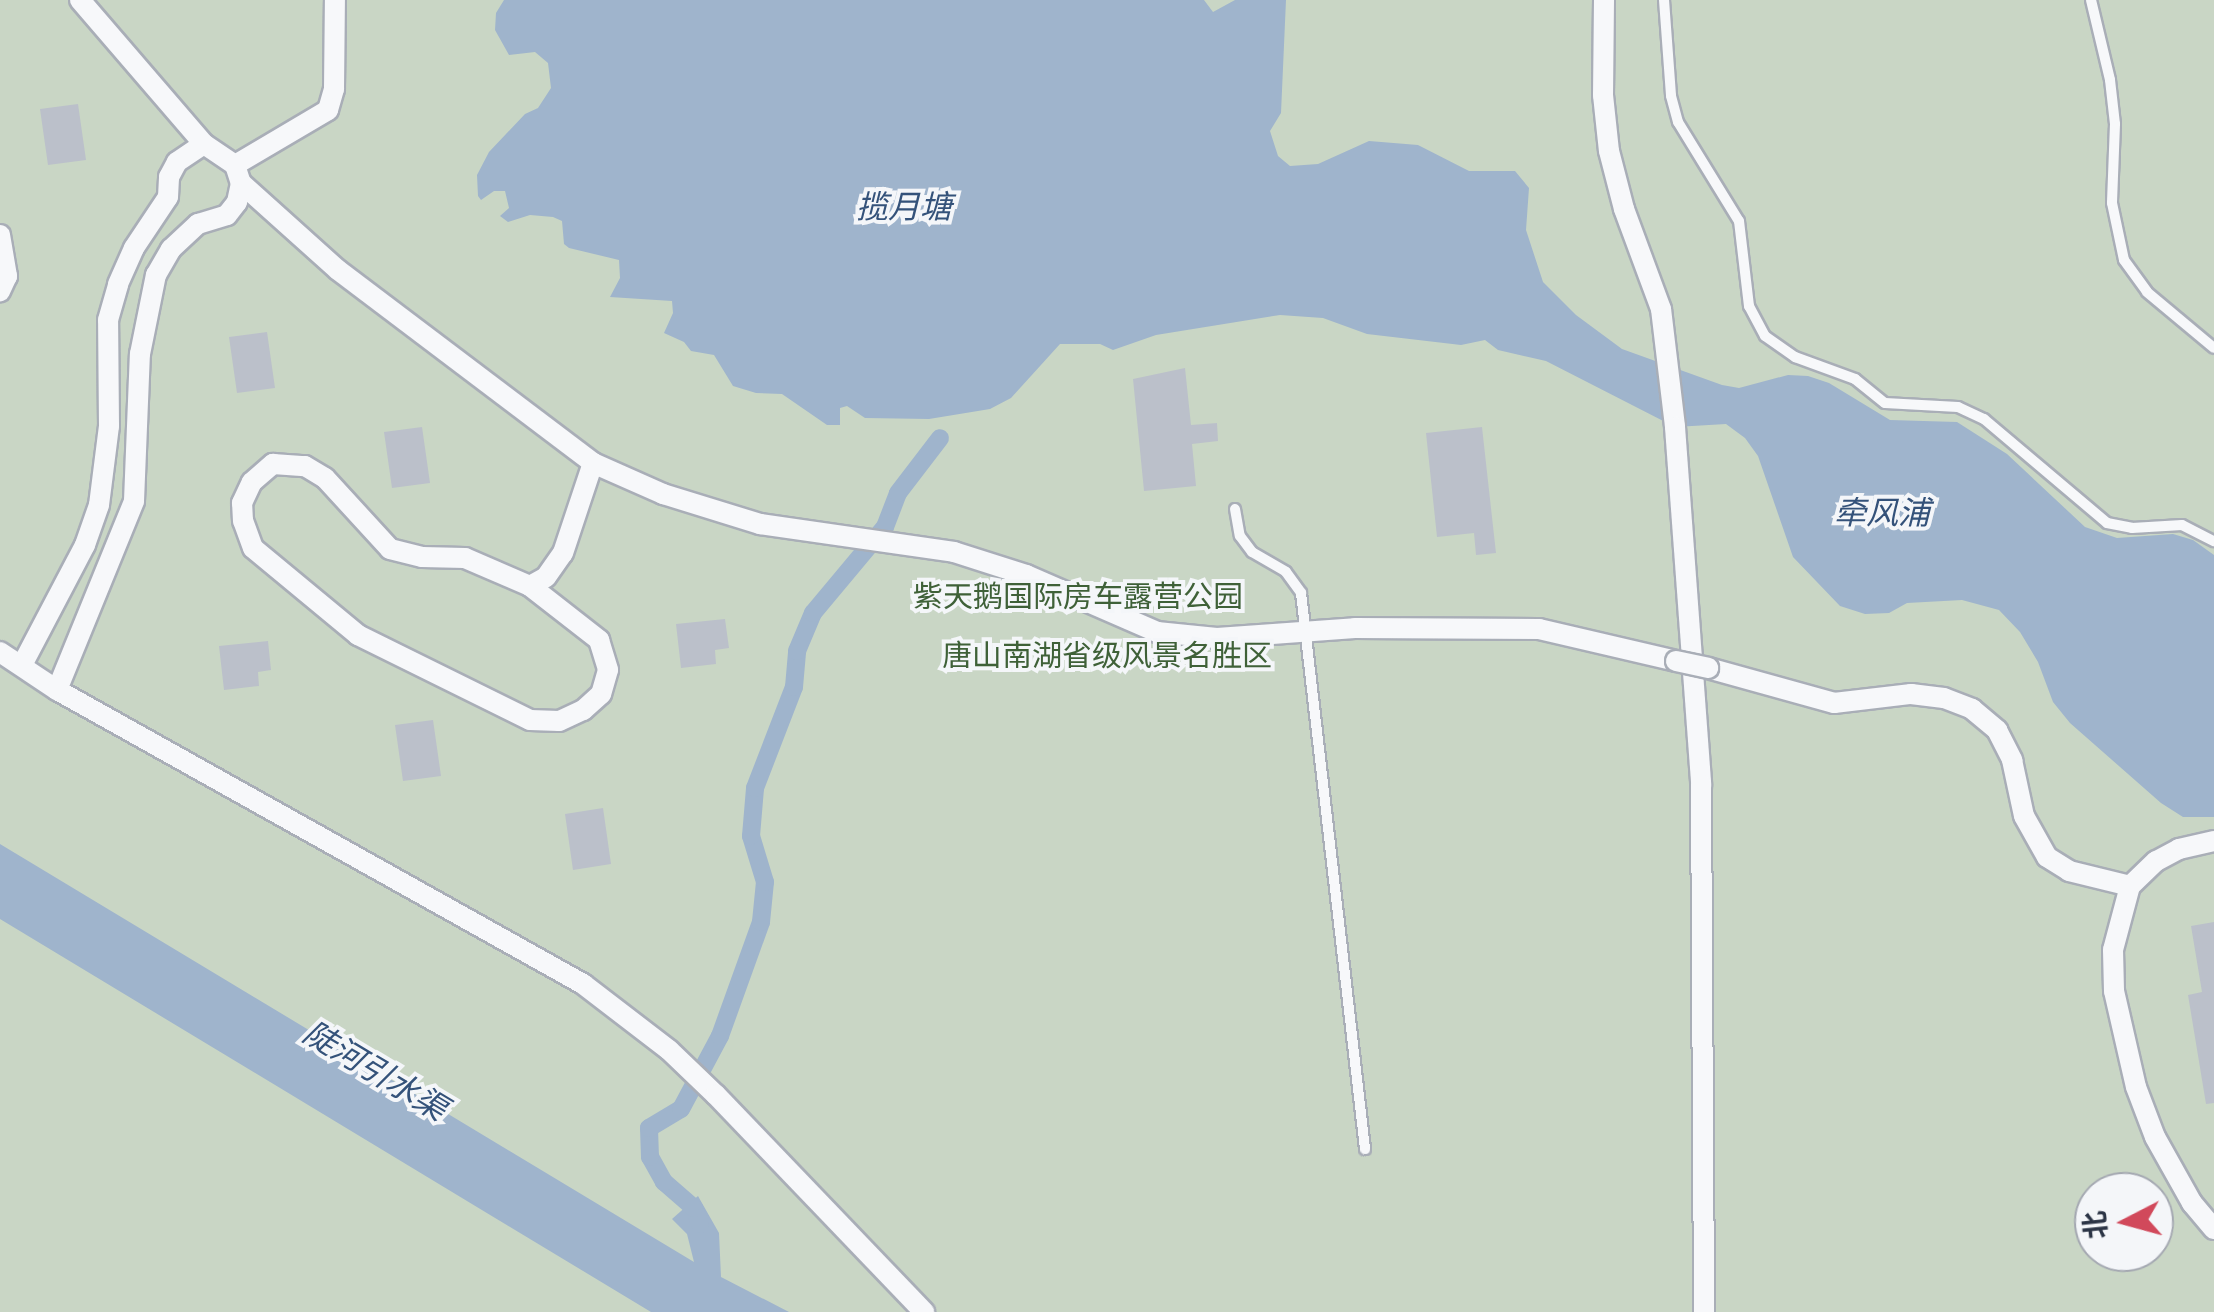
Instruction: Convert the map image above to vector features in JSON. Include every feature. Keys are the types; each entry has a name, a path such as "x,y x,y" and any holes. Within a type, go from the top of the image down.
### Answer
{"street":[{"path":"80,0 204,144 441,351 542,420 593,463 663,494 760,524 954,552 1026,576 1158,632 1217,638 1308,631 1539,629 1708,668 1834,704 1911,694 1944,698 1972,710 1998,730 2012,760 2024,816 2046,857 2069,871 2130,886"},
{"path":"238,174 328,110 334,89 336,0"},
{"path":"1604,0 1603,95 1609,151 1624,209 1662,309 1674,427 1701,784 1704,1312"},
{"path":"22,665 85,545 99,505 110,426 108,320 134,248 168,197 169,177 177,162 204,144"},
{"path":"57,690 134,500 140,354 156,275 171,249 198,224 226,215 237,202 238,174"},
{"path":"168,197 183,218 198,224"},
{"path":"0,235 7,276 0,291"},
{"path":"530,586 546,577 563,553 593,463"},
{"path":"273,464 305,466 325,478 390,549 422,557 465,558 530,586 599,640 608,670 601,694 583,710 559,721 530,720 358,635 253,548 242,503 252,482 273,464"},
{"path":"0,652 57,690 583,984 669,1050 716,1095 924,1312"},
{"path":"2214,841 2178,849 2156,861 2130,886 2113,950 2124,1042 2154,1137 2192,1203 2214,1229"}],"lane":[{"path":"1664,0 1671,96 1678,122 1739,221 1749,306 1765,336 1795,358 1855,380 1886,403 1958,407 1984,418 2107,523 2132,528 2182,525 2214,541"},
{"path":"2091,0 2110,80 2115,124 2112,203 2124,260 2147,292 2214,348"},
{"path":"1235,509 1240,536 1252,552 1286,572 1301,593 1364,1149"}],"green space":[{"name":"紫天鹅国际房车露营公园","path":"0,0 2214,0 2214,1312 0,1312"}],"water":[{"name":"揽月塘","path":"504,0 1204,0 1213,12 1235,0 1286,0 1281,113 1270,131 1278,156 1290,166 1318,164 1369,141 1418,145 1469,171 1515,171 1529,188 1526,230 1543,282 1576,315 1622,349 1722,385 1739,388 1788,375 1808,376 1829,383 1890,420 1957,422 2007,454 2085,527 2117,538 2173,534 2193,540 2214,555 2214,817 2183,817 2161,803 2070,723 2053,702 2038,662 2020,632 1999,610 1962,600 1907,603 1889,613 1865,614 1840,606 1793,557 1758,456 1745,438 1726,424 1675,427 1546,361 1498,350 1485,340 1461,345 1367,334 1323,318 1280,315 1156,335 1113,350 1100,344 1060,344 1011,398 990,409 929,419 865,418 847,406 840,408 840,425 827,425 782,394 756,393 733,386 714,355 691,351 684,342 664,333 673,313 672,301 610,297 620,278 619,260 569,248 564,244 562,221 553,217 530,215 508,222 500,216 509,208 505,191 494,191 481,200 478,196 477,175 489,152 525,114 538,108 551,88 548,63 535,52 509,55 495,30 496,13"},
{"name":"陡河引水渠","path":"0,844 694,1262 687,1234 672,1219 698,1196 719,1233 721,1277 789,1312 651,1312 0,919"}],"building":[{"path":"78,104 86,160 48,165 40,109"},
{"path":"267,332 275,388 237,393 229,337"},
{"path":"1185,368 1191,425 1217,423 1218,441 1192,444 1196,486 1144,491 1133,379"},
{"path":"422,427 430,483 392,488 384,432"},
{"path":"1482,427 1496,553 1476,555 1474,533 1437,537 1426,433"},
{"path":"725,619 729,648 715,650 716,664 681,668 676,624"},
{"path":"268,641 271,670 258,672 259,686 224,690 219,646"},
{"path":"433,720 441,776 403,781 395,725"},
{"path":"603,808 611,864 573,870 565,814"},
{"path":"2214,922 2214,1103 2206,1104 2188,995 2202,992 2191,926"}],"waterway":[{"path":"700,1224 694,1208 664,1182 650,1157 649,1128 681,1109 720,1036 761,922 765,882 751,836 755,788 794,687 797,651 813,613 885,527 898,493 940,438"}],"water label":[{"name":"牵风浦","path":"1882,513"}],"park label":[{"name":"唐山南湖省级风景名胜区","path":"1107,656"}]}
